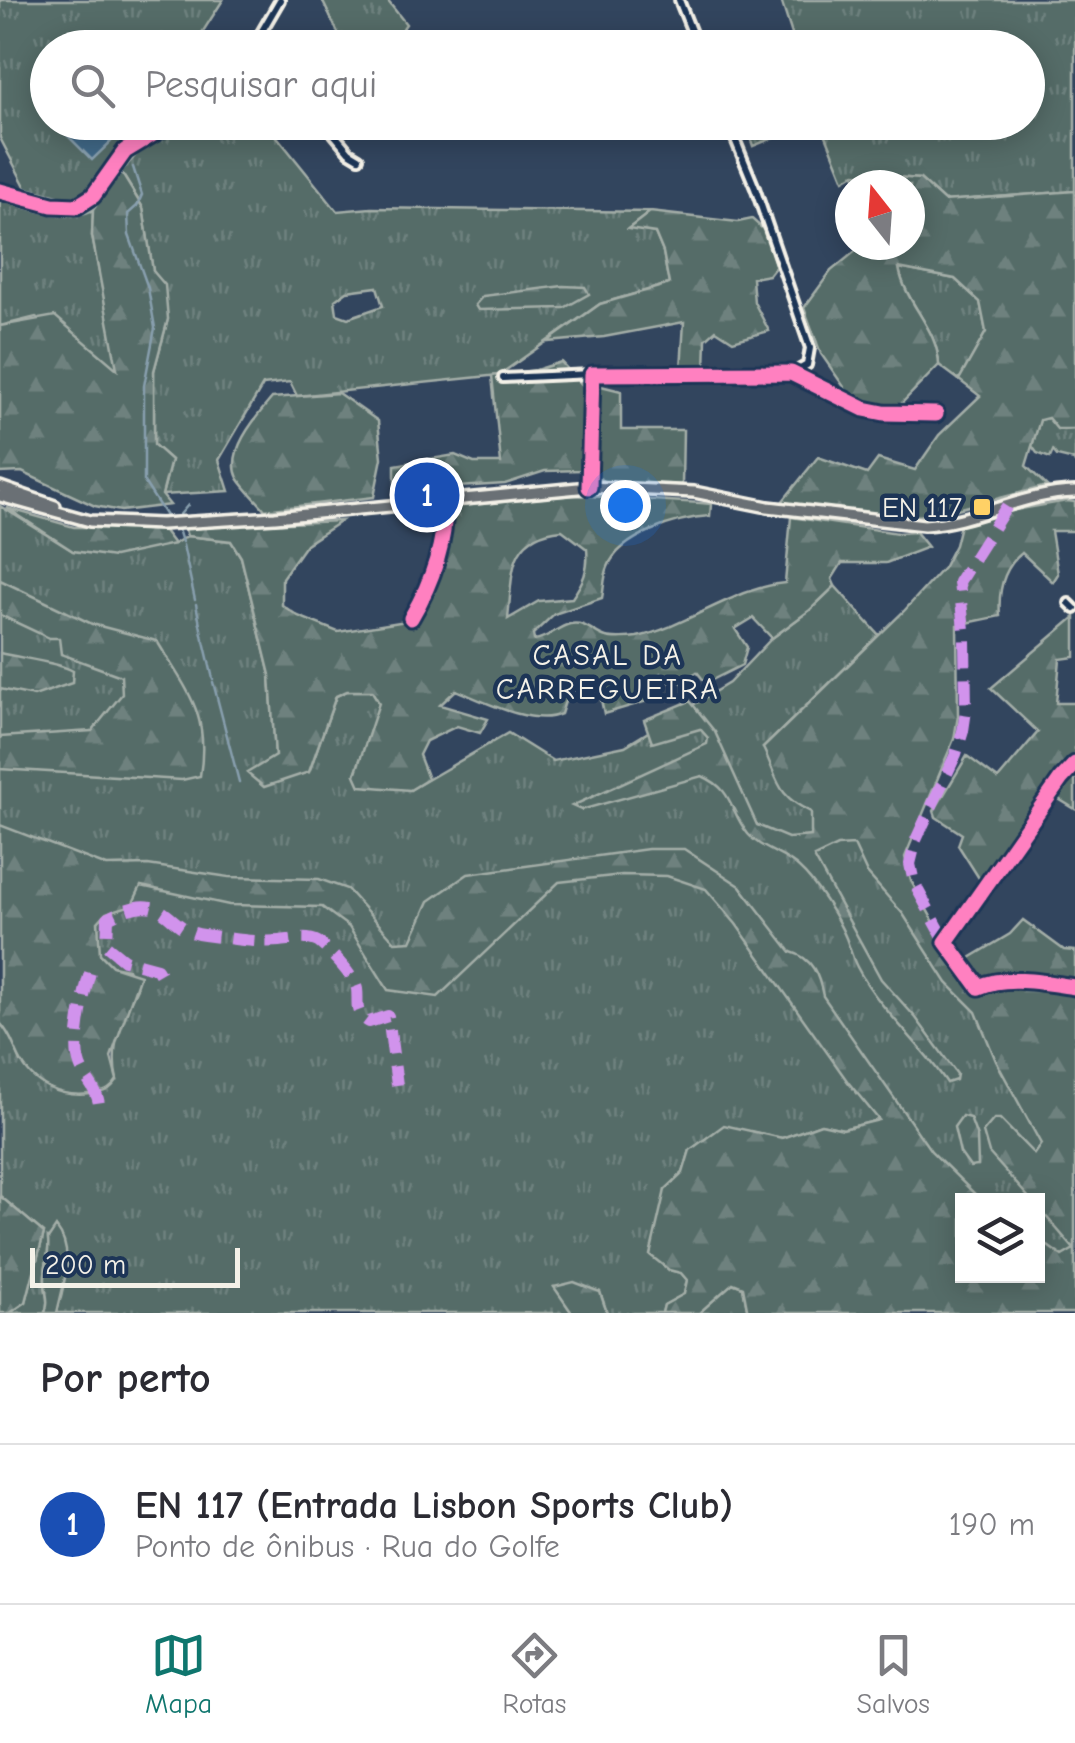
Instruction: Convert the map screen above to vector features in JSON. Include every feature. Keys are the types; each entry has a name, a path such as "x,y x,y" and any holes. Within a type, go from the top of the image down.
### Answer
{"main road":[{"path":"0,485 110,523"},
{"path":"0,496 90,521 161,524 589,487 694,492 768,507 924,525 1075,492"}],"street":[{"path":"264,30 280,0"},
{"path":"679,0 691,30"},
{"path":"0,191 52,205 77,206 93,196 125,151 144,140"},
{"path":"339,140 359,158"},
{"path":"735,140 810,348 806,365 792,373"},
{"path":"502,378 792,373 864,409 936,414"},
{"path":"589,487 592,374"},
{"path":"411,618 434,575 446,521 445,498"},
{"path":"1075,764 946,942 979,987 992,981 1075,987"}],"green space":[{"path":"0,0 223,0 204,30 30,30 30,140 130,140 114,152 87,190 70,199 26,188 0,138"},
{"path":"322,0 387,0 406,24 402,30 337,30"},
{"path":"781,0 1075,0 1075,191 944,201 925,184 925,170 840,170 828,140 1045,140 1045,30 791,30"},
{"path":"160,140 280,140 337,211 371,208 650,212 629,228 655,233 669,284 600,304 499,375 297,396 290,382 263,385 219,460 229,491 162,495 171,460 154,445 154,371 168,319 153,271 143,208 121,172 137,154","holes":["377,287 383,306 348,318 337,314 335,300 347,291"]},
{"path":"121,172 143,208 153,271 165,285 168,319 154,371 154,445 171,460 162,495 170,505 121,511 95,506 22,472 0,473 0,326 55,316 117,369 92,236 93,210"},
{"path":"925,184 944,201 1075,191 1075,429 1057,429 1048,418 1040,420 1026,466 1047,486 934,515 893,517 782,502 818,457 867,474 878,459 915,470 939,435 980,396 959,380 986,332 980,302 955,279 899,268 933,339 939,365 894,411 851,397 821,354 804,308 831,271 845,260 925,260"},
{"path":"0,200 58,215 93,210 92,236 118,370 36,317 0,326"},
{"path":"650,212 738,222 752,219 764,230 776,266 769,275 752,278 754,302 769,331 733,341 716,330 706,339 705,370 681,369 684,322 604,337 547,342 600,304 669,284 655,233 628,229"},
{"path":"899,268 955,279 980,301 986,332 959,380 939,365 933,339"},
{"path":"585,287 589,294 564,308 478,310 475,305 483,296"},
{"path":"561,362 585,388 581,470 545,471 505,484 395,491 395,465 455,455 474,463 501,463 492,376"},
{"path":"601,386 621,391 621,430 683,430 682,485 606,482 598,477 596,397"},
{"path":"338,393 378,421 382,458 374,497 265,510 238,478 235,468 244,435 272,398"},
{"path":"1048,418 1063,430 1075,429 1075,464 1053,451 1050,458 1037,453 1032,446 1040,420"},
{"path":"571,495 711,504 710,516 652,530 625,546 608,567 602,598 554,614 533,634 534,640 576,624 606,637 637,637 748,592 785,583 791,517 898,533 916,532 928,547 886,563 842,563 832,579 835,586 772,638 753,618 735,629 747,647 742,665 706,683 697,672 675,687 661,673 651,679 647,701 604,714 599,690 568,692 561,714 537,717 508,711 456,690 440,705 488,719 480,733 457,726 426,741 419,755 428,779 410,790 360,786 355,775 379,703 372,691 347,691 336,696 309,772 264,787 247,773 275,756 270,675 241,557 231,541 187,536 184,527 341,521 306,544 282,578 282,605 338,632 406,621 420,615 435,591 451,536 452,507","holes":["562,530 587,549 584,575 572,598 539,601 508,619 516,560 531,540"]},
{"path":"1075,502 1075,531 1051,531 1058,574 1053,582 1022,553 1003,582 1000,616 957,625 958,716 954,739 905,857 911,881 958,965 1010,934 1023,920 1064,950 1075,951 1075,1313 748,1313 743,1287 733,1283 699,1313 662,1313 664,1305 684,1294 687,1280 650,1255 665,1190 683,1173 690,1150 724,1125 782,1138 821,1124 843,1129 879,1120 736,924 706,889 667,876 622,875 559,882 438,997 388,990 349,927 322,907 229,905 141,886 132,905 106,913 98,922 100,954 112,966 140,975 111,1057 117,1080 112,1087 80,1095 59,1092 40,1083 25,1067 0,1023 0,825 107,866 148,865 229,877 319,879 347,889 395,942 411,941 429,901 468,874 648,849 684,849 740,886 791,952 810,963 823,996 931,1151 974,1193 955,1193 955,1283 1045,1283 1045,1244 1062,1256 1074,1249 1045,1215 1045,1193 1025,1193 989,1153 983,1132 994,1119 1000,1119 1034,1154 1041,1144 996,1061 976,1012 947,983 903,914 867,873 854,845 837,846 814,857 881,979 916,1018 957,1074 956,1080 947,1083 866,983 838,921 812,882 793,863 753,839 726,794 712,782 702,776 581,810 572,806 707,744 708,738 700,729 652,743 644,720 690,701 715,732 757,825 788,838 811,836 811,812 784,793 763,748 943,568 960,525 998,513"},
{"path":"0,506 73,551 174,544 187,536 231,541 241,557 270,675 275,756 309,772 336,696 347,691 372,691 380,703 355,774 410,790 508,733 553,761 625,746 729,683 772,638 835,586 879,635 763,748 911,881 1075,1179 1075,1277 1045,1273 1045,1193 955,1193 879,1120 843,1129 821,1124 782,1138 724,1126 690,1150 683,1173 665,1190 669,1270 681,1273 687,1280 684,1294 664,1305 662,1313 607,1313 600,1292 555,1287 572,1313 57,1313 68,1261 48,1239 45,1313 10,1313 26,1302 44,1233 0,1196 0,1023 8,1031 21,1062 117,1080 116,1044 137,988 128,969 112,966 99,953 98,922 105,913 132,904 0,867"},
{"path":"7,508 74,527 161,527 174,544 114,557 73,551"},
{"path":"0,580 92,624 157,641 187,690 199,719 200,776 182,780 0,769 0,737 92,731 122,694 121,676 61,654 59,638 49,638 0,615"},
{"path":"1075,617 1075,657 1060,659 1056,703 1075,703 1075,809 1047,792 982,883 958,845 962,834 936,817 934,811 967,756 998,779 1038,732 991,688"},
{"path":"0,653 66,668 73,671 72,683 34,696 0,689"},
{"path":"962,1116 970,1118 977,1137 978,1166 970,1167 960,1153 954,1127"},
{"path":"0,1196 44,1233 26,1302 10,1313 0,1313"},
{"path":"56,1227 65,1247 66,1269 57,1313 45,1313 48,1239"},
{"path":"574,1282 600,1292 607,1313 572,1313 554,1287"},
{"path":"732,1283 743,1287 748,1313 699,1313"}],"water":[{"path":"72,140 113,140 92,160"}],"waterway":[{"path":"133,167 142,195 128,214 129,235 148,288 155,328 144,386 144,482 166,516 177,518 188,505"},
{"path":"178,529 182,542"},
{"path":"183,545 195,600"},
{"path":"196,604 203,639"},
{"path":"204,641 213,679"},
{"path":"213,682 239,782"}],"marked path":[{"path":"946,942 914,883 910,864 916,840 963,731 965,639 959,582 1007,506"},
{"path":"160,974 157,969 124,960 107,946 108,918 143,906 155,908 191,932 204,935 252,941 314,940 351,977 364,1018 369,1022 388,1016 397,1085"},
{"path":"90,973 77,1043 81,1068 99,1105"}],"cycle path":[{"path":"0,191 52,205 77,206 93,196 125,151 143,140"},
{"path":"589,487 592,374 791,373 864,409 936,414"},
{"path":"411,618 437,561 445,498"},
{"path":"1075,764 946,942 979,987 1014,980 1075,987"}],"place":[{"name":"EN 117 (Entrada Lisbon Sports Club)","path":"427,495"},
{"name":"EN 117","path":"982,507"}],"district":[{"name":"CASAL DA CARREGUEIRA","path":"608,672"}]}
